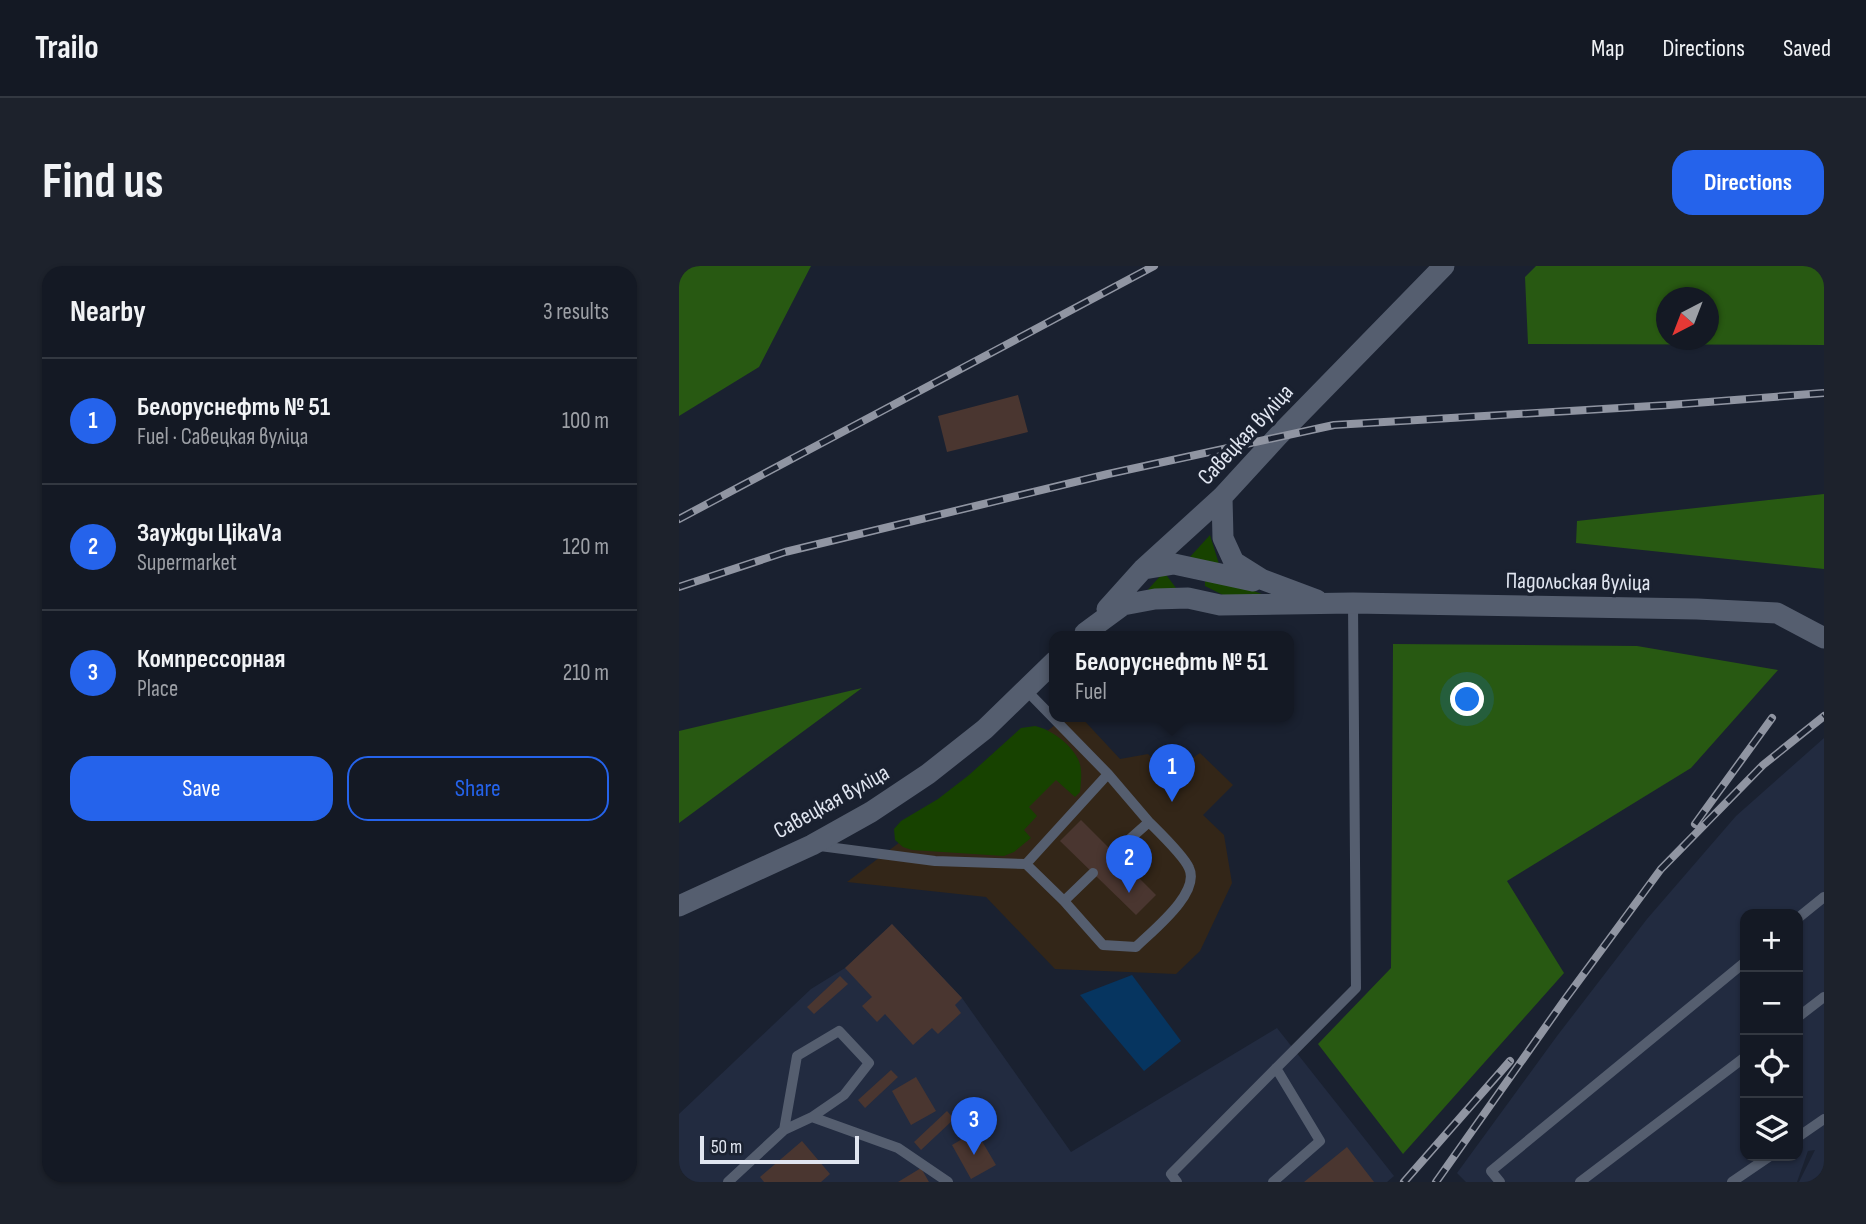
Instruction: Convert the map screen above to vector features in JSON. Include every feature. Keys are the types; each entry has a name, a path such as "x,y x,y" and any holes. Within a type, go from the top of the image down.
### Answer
{"main road":[{"name":"Савецкая вуліца","path":"1086,631 1143,569 1222,497 1277,436 1444,266"},
{"name":"Падольская вуліца","path":"1222,497 1223,538 1234,562 1261,579 1325,603"},
{"path":"1188,528 1175,549 1174,564 1182,580 1200,595 1220,605"},
{"path":"1143,569 1174,564 1283,587"},
{"name":"Падольская вуліца","path":"1087,631 1123,605 1155,599 1188,598 1220,605 1353,603 1697,609 1777,613 1824,638"},
{"name":"Савецкая вуліца","path":"679,906 812,845 871,813 928,774 985,729 1049,667"}],"lane":[{"path":"1177,1182 1171,1174 1356,988 1353,603"},
{"path":"1025,689 1049,714"},
{"path":"812,845 935,861 1026,864 1065,901 1103,945 1136,947 1181,902 1191,884 1190,868 1108,774 1057,722"},
{"path":"1026,864 1108,774"},
{"path":"1114,853 1149,822"},
{"path":"1065,901 1093,873"},
{"path":"1803,914 1824,897"},
{"path":"1500,1182 1491,1171 1740,966"},
{"path":"1803,1013 1824,997"},
{"path":"727,1182 784,1130 844,1095 869,1063 839,1031 797,1056 784,1130"},
{"path":"1580,1182 1740,1061"},
{"path":"1273,1182 1319,1141 1276,1068"},
{"path":"812,1116 898,1148 949,1182"},
{"path":"1803,1134 1824,1119"},
{"path":"1732,1182 1763,1161"}],"shaded area":[{"path":"1059,722 1086,722 1120,759 1148,754 1169,774 1200,753 1233,785 1203,815 1224,835 1232,883 1200,951 1176,974 1055,969 986,897 847,882"},
{"path":"1824,738 1824,1182 1799,1182 1815,1150 1808,1151 1797,1182 1466,1182 1457,1173 1647,919 1736,816"},
{"path":"892,924 962,998 1071,1152 1277,1028 1394,1176 1387,1182 679,1182 679,1114 811,989 845,968"}],"green space":[{"path":"679,266 811,266 759,367 679,416"},
{"path":"1536,266 1824,266 1824,345 1719,345 1719,287 1656,287 1656,344 1528,344 1525,277"},
{"path":"1824,494 1824,569 1576,543 1577,521"},
{"path":"1210,535 1219,564 1189,558"},
{"path":"1164,572 1176,588 1143,595"},
{"path":"1205,578 1227,580 1276,600 1227,597 1205,586"},
{"path":"1393,644 1637,646 1778,670 1691,768 1507,881 1564,973 1403,1154 1318,1044 1391,968"},
{"path":"862,688 679,823 679,731"},
{"path":"1035,726 1059,738 1075,753 1081,767 1080,792 1075,797 1056,780 1029,807 1037,816 1024,830 1031,838 1014,852 1004,856 912,850 895,840 894,829 901,821 938,799 969,775 1021,728"}],"water":[{"path":"1132,975 1181,1041 1144,1071 1080,995"}],"building":[{"path":"1018,395 1028,432 947,452 938,416"},
{"path":"1081,820 1156,895 1136,915 1060,841"},
{"path":"892,924 962,998 955,1005 961,1013 938,1034 932,1028 913,1045 885,1014 877,1022 862,1006 872,997 845,968"},
{"path":"840,976 848,984 814,1014 807,1007"},
{"path":"891,1070 898,1077 865,1108 858,1100"},
{"path":"916,1077 936,1111 911,1125 892,1091"},
{"path":"947,1111 954,1119 921,1150 914,1142"},
{"path":"976,1131 996,1165 971,1179 952,1145"},
{"path":"802,1141 830,1174 821,1182 764,1182 760,1177"},
{"path":"1347,1147 1374,1182 1304,1182"},
{"path":"921,1168 929,1182 898,1182"}],"railway":[{"path":"679,519 1154,266"},
{"path":"679,587 785,552 1108,474 1334,425 1824,393"},
{"path":"1436,1182 1661,869 1763,765 1824,716"},
{"path":"1695,824 1772,718"},
{"path":"1404,1182 1510,1061"}],"place":[{"name":"Белоруснефть № 51","path":"1172,802"},
{"name":"Заужды ЦікаVа","path":"1129,893"},
{"name":"Компрессорная","path":"974,1155"}]}
